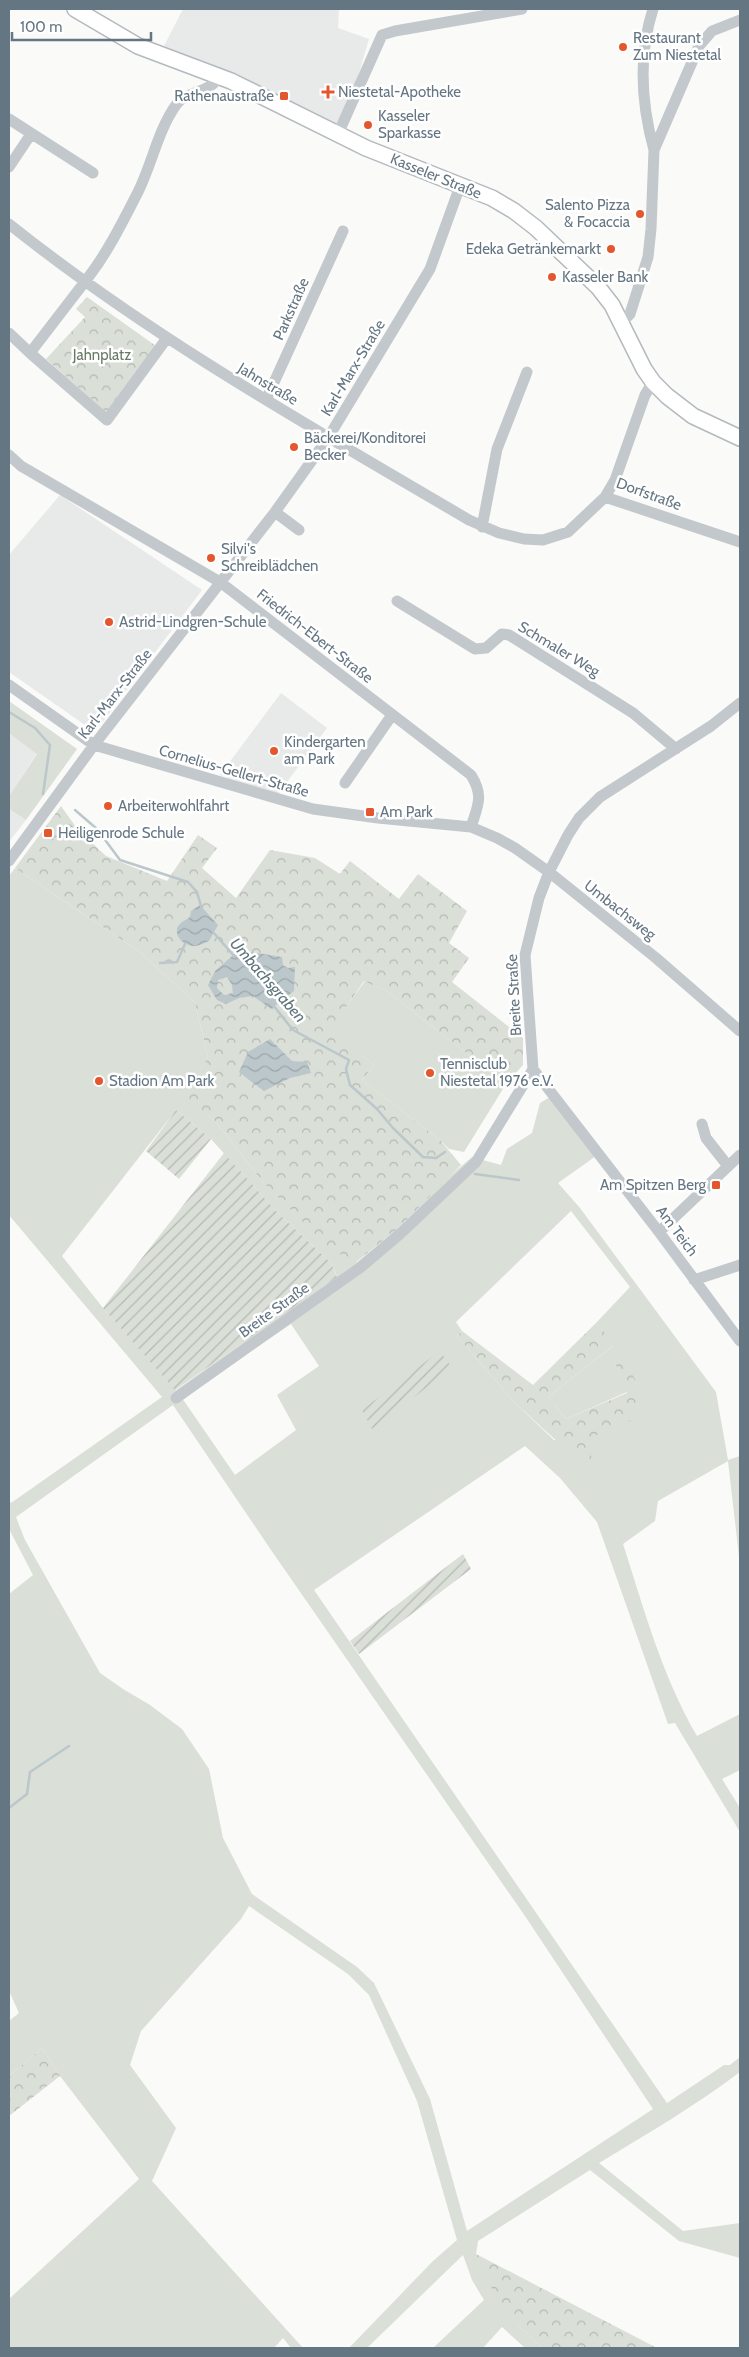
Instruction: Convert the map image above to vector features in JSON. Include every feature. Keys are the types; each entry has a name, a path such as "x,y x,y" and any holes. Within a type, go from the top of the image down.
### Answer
{"main road":[{"name":"Kasseler Straße","path":"75,9 138,46 219,77 366,148 492,198 536,228 598,287 612,306 653,382"},
{"path":"653,382 693,416 740,438"}],"street":[{"path":"338,134 382,35 395,31 522,9"},
{"path":"621,323 630,314 648,257 652,229 654,150 646,122 642,73 649,22 653,9"},
{"path":"654,150 699,46 712,32 740,20"},
{"path":"30,353 110,243 139,191 166,124 176,105 182,99 212,87 219,77"},
{"path":"9,119 93,173"},
{"path":"9,167 31,134"},
{"name":"Karl-Marx-Straße","path":"9,861 94,745 275,512 328,438 430,269 460,186"},
{"name":"Jahnstraße","path":"9,224 84,281 167,338 328,438 482,527 524,539 543,540 568,532 605,497"},
{"name":"Parkstraße","path":"266,400 343,231"},
{"path":"9,333 107,420 167,338"},
{"path":"482,527 496,449 527,372"},
{"name":"Dorfstraße","path":"653,382 645,395 615,480 605,497 740,542"},
{"name":"Friedrich-Ebert-Straße","path":"9,456 20,466 220,582 471,775 480,789 478,805 471,827"},
{"path":"275,512 299,530"},
{"name":"Schmaler Weg","path":"397,600 475,650 486,648 502,634 509,635 633,713 676,749"},
{"name":"Cornelius-Gellert-Straße","path":"9,685 94,745 313,809 378,818 471,827"},
{"name":"Breite Straße","path":"176,1398 361,1268 476,1162 533,1069 524,955 539,898 549,872 579,818 600,797 712,726 740,702"},
{"path":"345,783 392,715"},
{"name":"Umbachsweg","path":"471,827 515,848 549,872 656,958 740,1031"},
{"name":"Am Teich","path":"533,1069 659,1232 740,1341"},
{"path":"702,1124 706,1138 728,1166"},
{"path":"659,1232 740,1155"},
{"path":"694,1280 740,1265"}],"shaded area":[{"path":"183,9 339,9 338,28 369,39 356,83 339,125 164,46"},
{"name":"Astrid-Lindgren-Schule","path":"60,495 202,590 95,732 9,672 9,555"},
{"name":"Kindergarten am Park","path":"281,693 327,728 278,794 220,775"},
{"path":"9,733 37,753 9,796"},
{"path":"9,809 26,820 9,842"}],"green space":[{"name":"Jahnplatz","path":"87,297 156,346 107,413 46,359 85,317 76,309"},
{"path":"9,701 77,749 26,820 9,809 9,796 37,754 9,733"},
{"path":"61,806 78,830 106,856 167,881 198,835 217,848 202,868 236,898 270,850 315,858 340,874 350,861 399,899 418,874 467,911 449,943 469,958 452,982 523,1038 523,1065 506,1084 388,992 364,981 331,1029 374,1065 362,1080 440,1140 461,1165 395,1231 356,1262 330,1249 263,1182 215,1121 183,1100 208,1057 195,1003 140,952 15,868"},
{"path":"15,868 140,952 195,1003 208,1057 184,1100 215,1121 263,1182 357,1262 395,1231 445,1180 472,1157 501,1165 507,1149 532,1133 540,1103 550,1097 596,1156 558,1183 580,1208 716,1392 728,1460 740,1456 740,1565 728,1461 658,1501 655,1521 623,1544 664,1666 697,1736 740,1714 740,1770 722,1779 740,1808 740,1832 675,1723 668,1724 597,1522 560,1478 525,1446 314,1590 667,2103 724,2065 730,2065 740,2057 740,2072 688,2108 599,2163 683,2231 740,2223 740,2258 679,2241 590,2170 478,2241 476,2254 518,2325 542,2348 525,2348 502,2327 483,2348 433,2348 484,2300 472,2280 463,2255 367,2348 349,2348 433,2261 457,2240 417,2101 369,1995 348,1974 249,1906 241,1919 141,2031 130,2065 176,2128 152,2181 303,2348 291,2348 283,2338 274,2348 9,2348 9,2299 139,2179 60,2076 42,2048 9,2076 9,2021 19,2013 9,1991 9,1594 33,1575 9,1529 9,1500 11,1503 162,1397 9,1215 9,876","holes":["176,1110 211,1139 277,1212 331,1263 337,1276 176,1390 103,1308 62,1256","571,1211 630,1287 596,1323 614,1345 548,1397 566,1419 627,1392 614,1360 637,1384 585,1440 554,1440 515,1403 457,1336 462,1331 456,1322","291,1324 319,1366 277,1395 296,1430 235,1475 182,1398","173,1405 271,1550 527,1919 653,2109 467,2231 430,2099 374,1983 357,1967 252,1894 223,1838 209,1769 182,1729 150,1705 100,1673 25,1540 16,1517"]},
{"name":"Tennisclub Niestetal 1976 e.V.","path":"365,981 388,992 506,1084 464,1152 449,1149 362,1080 374,1065 330,1029"},
{"path":"176,1110 211,1139 179,1179 146,1151"},
{"path":"224,1153 277,1212 331,1263 337,1277 175,1390 103,1308"},
{"path":"596,1323 615,1344 548,1397 566,1419 627,1393 614,1360 623,1353 637,1384 637,1418 585,1440 593,1460 582,1464 515,1403 457,1336 462,1331 533,1385"},
{"path":"440,1351 452,1368 372,1429 362,1410"},
{"path":"463,1554 471,1569 359,1654 350,1641"},
{"path":"42,2048 60,2076 9,2116 9,2076"},
{"path":"476,2254 657,2348 542,2348 518,2325 493,2291"}],"water":[{"path":"200,905 218,925 209,941 198,946 191,946 178,937 177,930 180,924 190,917 191,911"},
{"path":"239,950 282,957 283,965 288,968 295,967 294,991 271,1009 253,996 239,998 226,1004 217,1000 208,985 215,971","holes":["227,977 232,985 233,994 224,995 217,988 218,980"]},
{"path":"270,1039 292,1061 307,1062 311,1073 290,1078 264,1091 239,1072 248,1052"}],"waterway":[{"name":"Umbachsgraben","path":"9,712 35,728 50,745 43,794"},
{"name":"Umbachsgraben","path":"75,810 97,829 120,860 188,882 197,892 201,906"},
{"name":"Umbachsgraben","path":"213,932 234,956"},
{"path":"160,963 177,962 185,944"},
{"name":"Umbachsgraben","path":"273,1005 293,1030 349,1060 346,1069 350,1085 377,1109 393,1128 423,1157 436,1158 445,1152"},
{"name":"Umbachsgraben","path":"475,1174 519,1180"},
{"path":"9,1808 27,1794 30,1772 69,1746"}],"place":[{"name":"Restaurant Zum Niestetal","path":"623,47"},
{"name":"Niestetal-Apotheke","path":"328,92"},
{"name":"Rathenaustraße","path":"284,96"},
{"name":"Kasseler Sparkasse","path":"368,125"},
{"name":"Salento Pizza & Focaccia","path":"640,214"},
{"name":"Edeka Getränkemarkt","path":"611,249"},
{"name":"Kasseler Bank","path":"552,277"},
{"name":"Bäckerei/Konditorei Becker","path":"294,447"},
{"name":"Silvi's Schreiblädchen","path":"211,558"},
{"name":"Astrid-Lindgren-Schule","path":"109,622"},
{"name":"Kindergarten am Park","path":"274,751"},
{"name":"Arbeiterwohlfahrt","path":"108,806"},
{"name":"Am Park","path":"370,812"},
{"name":"Heiligenrode Schule","path":"48,833"},
{"name":"Tennisclub Niestetal 1976 e.V.","path":"430,1073"},
{"name":"Stadion Am Park","path":"99,1081"},
{"name":"Am Spitzen Berg","path":"716,1185"}]}
